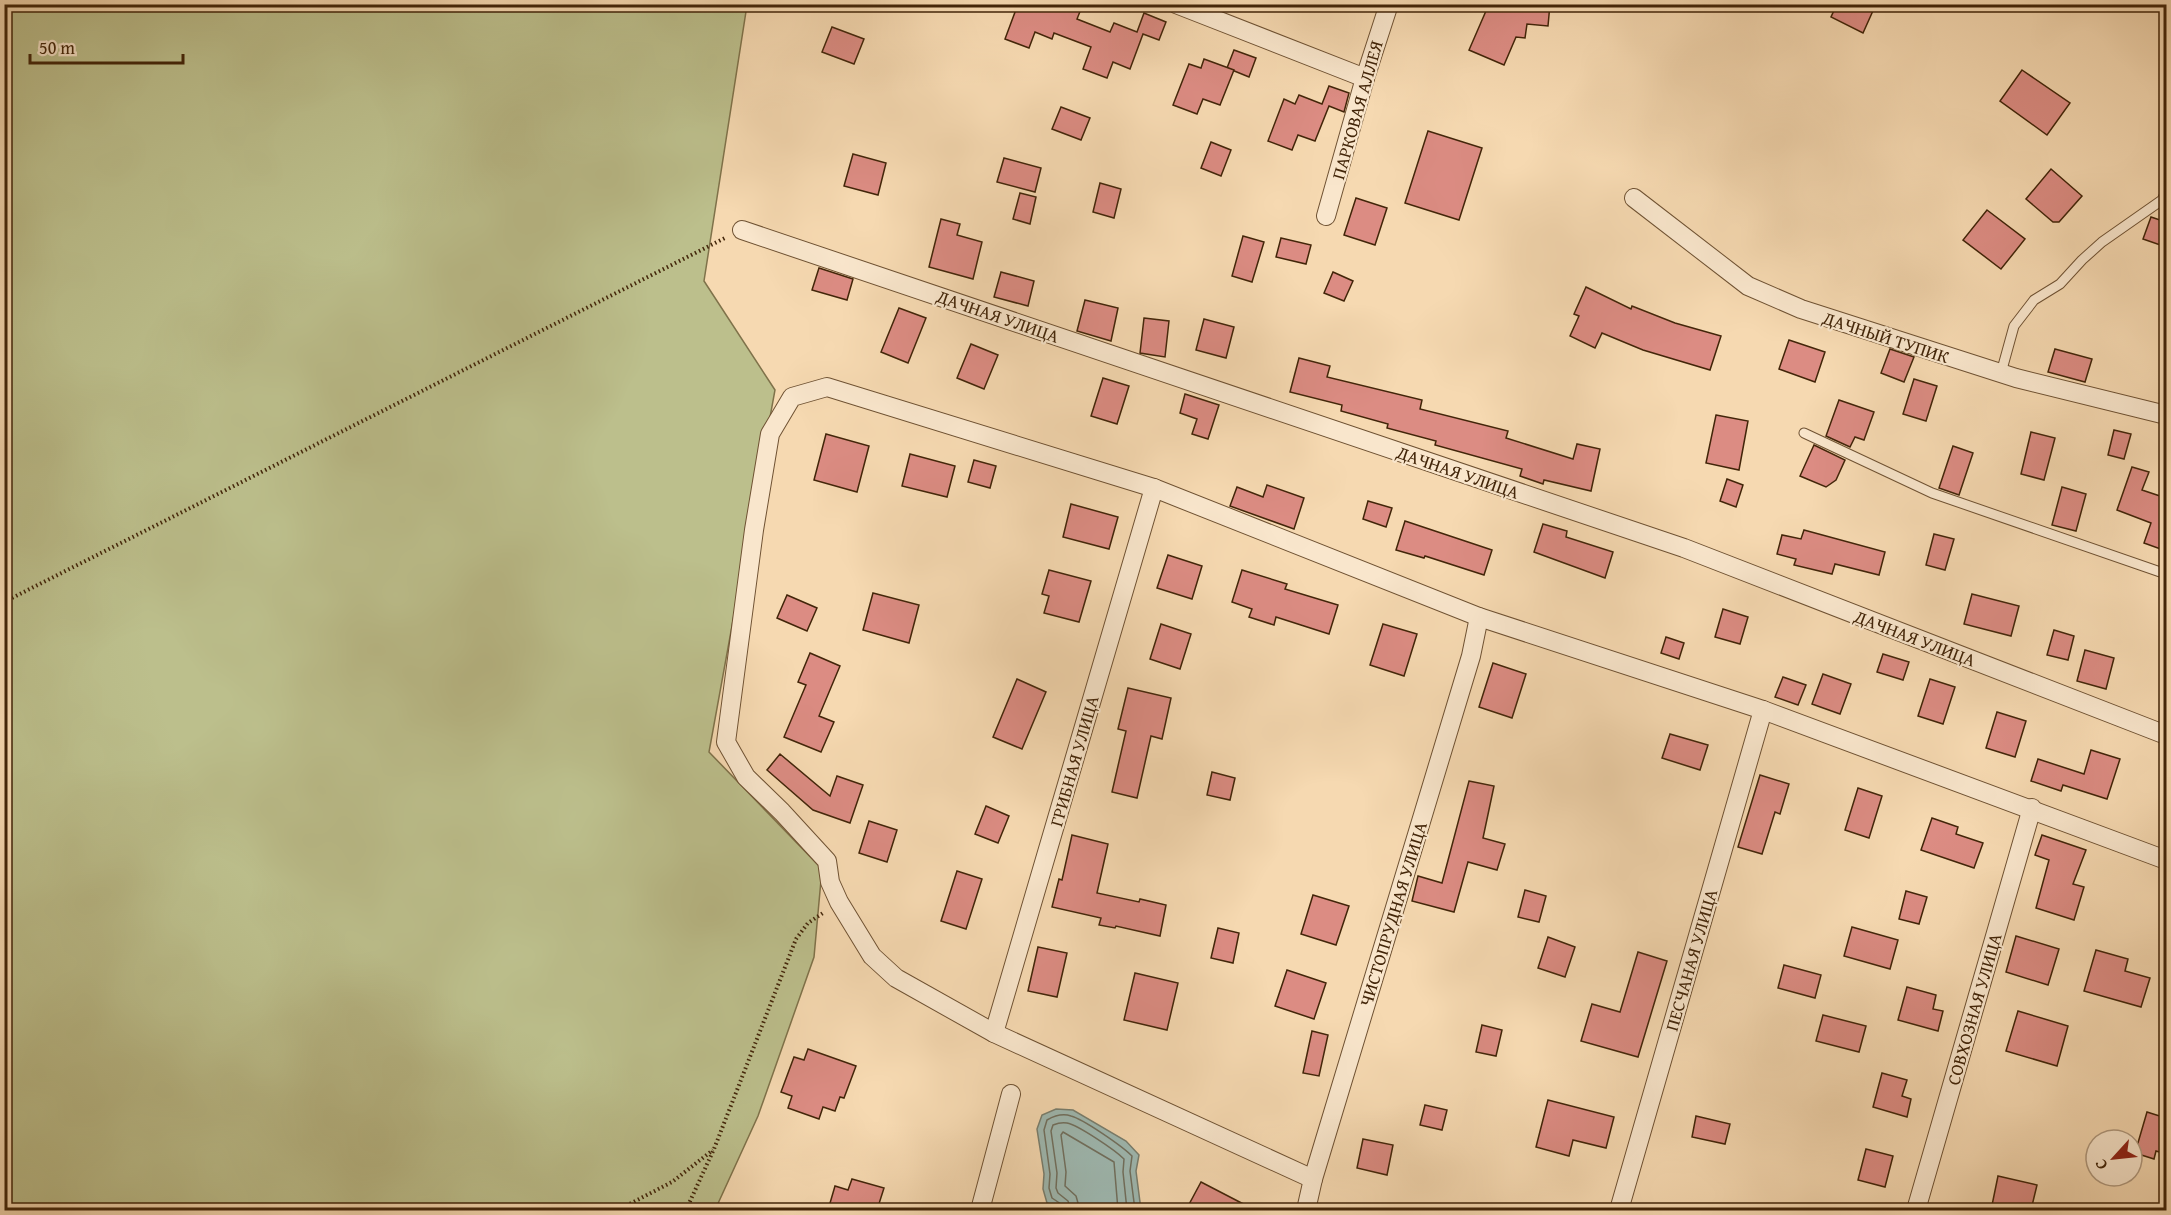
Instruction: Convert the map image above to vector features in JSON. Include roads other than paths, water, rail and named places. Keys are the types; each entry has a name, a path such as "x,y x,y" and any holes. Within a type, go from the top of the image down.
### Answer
{"street":[{"path":"1176,4 1365,78"},
{"name":"ПАРКОВАЯ АЛЛЕЯ","path":"1326,216 1365,78 1389,4"},
{"name":"ДАЧНЫЙ ТУПИК","path":"1634,198 1748,286 1801,309 2001,374 2166,415"},
{"name":"ДАЧНАЯ УЛИЦА","path":"742,230 1684,548 2166,735"},
{"path":"1313,1179 994,1033 896,978 872,957 839,902 831,882 827,861 746,777 726,742 753,530 770,435 792,397 827,387 1154,488 1479,617 1763,710 2032,808 2166,860"},
{"name":"ГРИБНАЯ УЛИЦА","path":"994,1033 1154,488"},
{"name":"ЧИСТОПРУДНАЯ УЛИЦА","path":"1306,1210 1313,1179 1471,656 1479,617"},
{"name":"ПЕСЧАНАЯ УЛИЦА","path":"1619,1210 1763,710"},
{"name":"СОВХОЗНАЯ УЛИЦА","path":"1916,1210 2032,808"},
{"path":"980,1210 1011,1094"}],"lane":[{"path":"2001,374 2014,326 2034,300 2060,284 2102,242 2162,200 2166,192"},
{"path":"1804,433 1932,493 2166,574"}],"water":[{"path":"1056,1109 1073,1110 1126,1141 1139,1155 1136,1171 1141,1210 1064,1210 1047,1203 1043,1189 1044,1174 1037,1129 1042,1115"}]}
